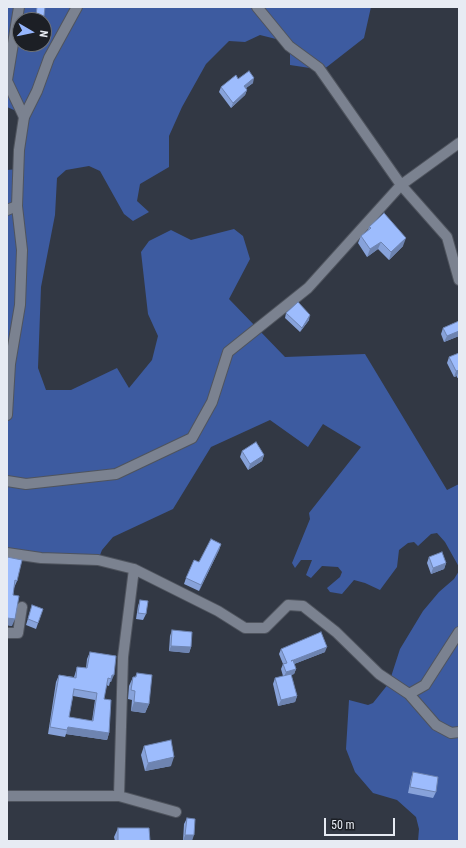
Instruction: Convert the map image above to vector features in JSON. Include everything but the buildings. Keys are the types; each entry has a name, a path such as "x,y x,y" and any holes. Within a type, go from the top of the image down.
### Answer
{"street":[{"path":"19,7 7,80 24,117"},
{"path":"7,415 10,364 20,297 22,250 17,206 19,150 24,117 37,91 49,58 77,7"},
{"path":"257,7 289,46 319,68 401,185 447,237 459,280"},
{"path":"7,481 26,484 116,474 192,438 212,402 228,352 308,288 401,185 459,143"},
{"path":"7,210 17,206"},
{"path":"7,553 41,558 98,560 134,569 218,611 245,628 265,628 288,605 303,606 336,632 379,674 408,694 436,724 451,732 459,732"},
{"path":"120,796 123,657 134,569"},
{"path":"7,633 18,633 22,607"},
{"path":"408,694 425,685 459,632"},
{"path":"7,796 120,796 176,812"}],"shaded area":[{"path":"7,7 371,7 364,38 323,70 290,65 290,48 276,39 260,35 245,42 229,41 206,64 182,107 169,136 169,167 140,184 137,201 149,212 133,221 124,214 100,171 89,166 66,170 57,178 55,215 41,287 38,368 46,390 71,390 117,368 129,388 152,360 158,336 148,314 141,252 149,241 171,230 191,240 234,229 243,236 250,259 229,299 285,357 365,354 447,490 459,484 459,567 445,542 437,533 431,534 418,546 414,542 408,543 399,550 397,567 380,590 354,580 342,594 330,592 327,588 340,577 342,572 338,567 322,566 311,578 306,575 312,560 301,560 295,568 292,563 310,519 309,513 361,447 323,424 308,447 270,420 211,447 173,509 113,537 102,550 98,560 7,553 7,170 18,169 24,117 7,107"},
{"path":"459,571 459,841 418,841 419,829 416,817 397,800 373,793 355,772 346,749 349,700 368,705 373,703 389,683 400,649 423,611 439,592 454,579"}]}
